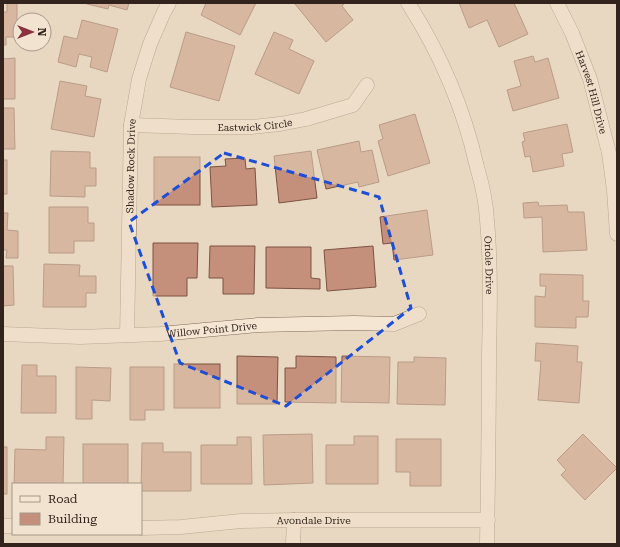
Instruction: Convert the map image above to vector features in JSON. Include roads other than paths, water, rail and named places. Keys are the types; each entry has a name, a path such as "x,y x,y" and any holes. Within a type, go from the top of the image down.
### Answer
{"street":[{"name":"Shadow Rock Drive","path":"127,335 130,125 139,79 150,44 169,3"},
{"name":"Harvest Hill Drive","path":"557,3 572,33 590,79 613,152 617,234"},
{"name":"Oriole Drive","path":"409,4 446,72 462,113 475,156 487,218 490,252 487,544"},
{"name":"Eastwick Circle","path":"130,125 251,127 280,124 306,119 353,105 367,85"},
{"name":"Willow Point Drive","path":"3,334 80,337 160,334 258,325 354,323 394,324 419,314"},
{"path":"293,544 294,520"},
{"name":"Avondale Drive","path":"142,528 181,528 241,521 488,520"}]}
